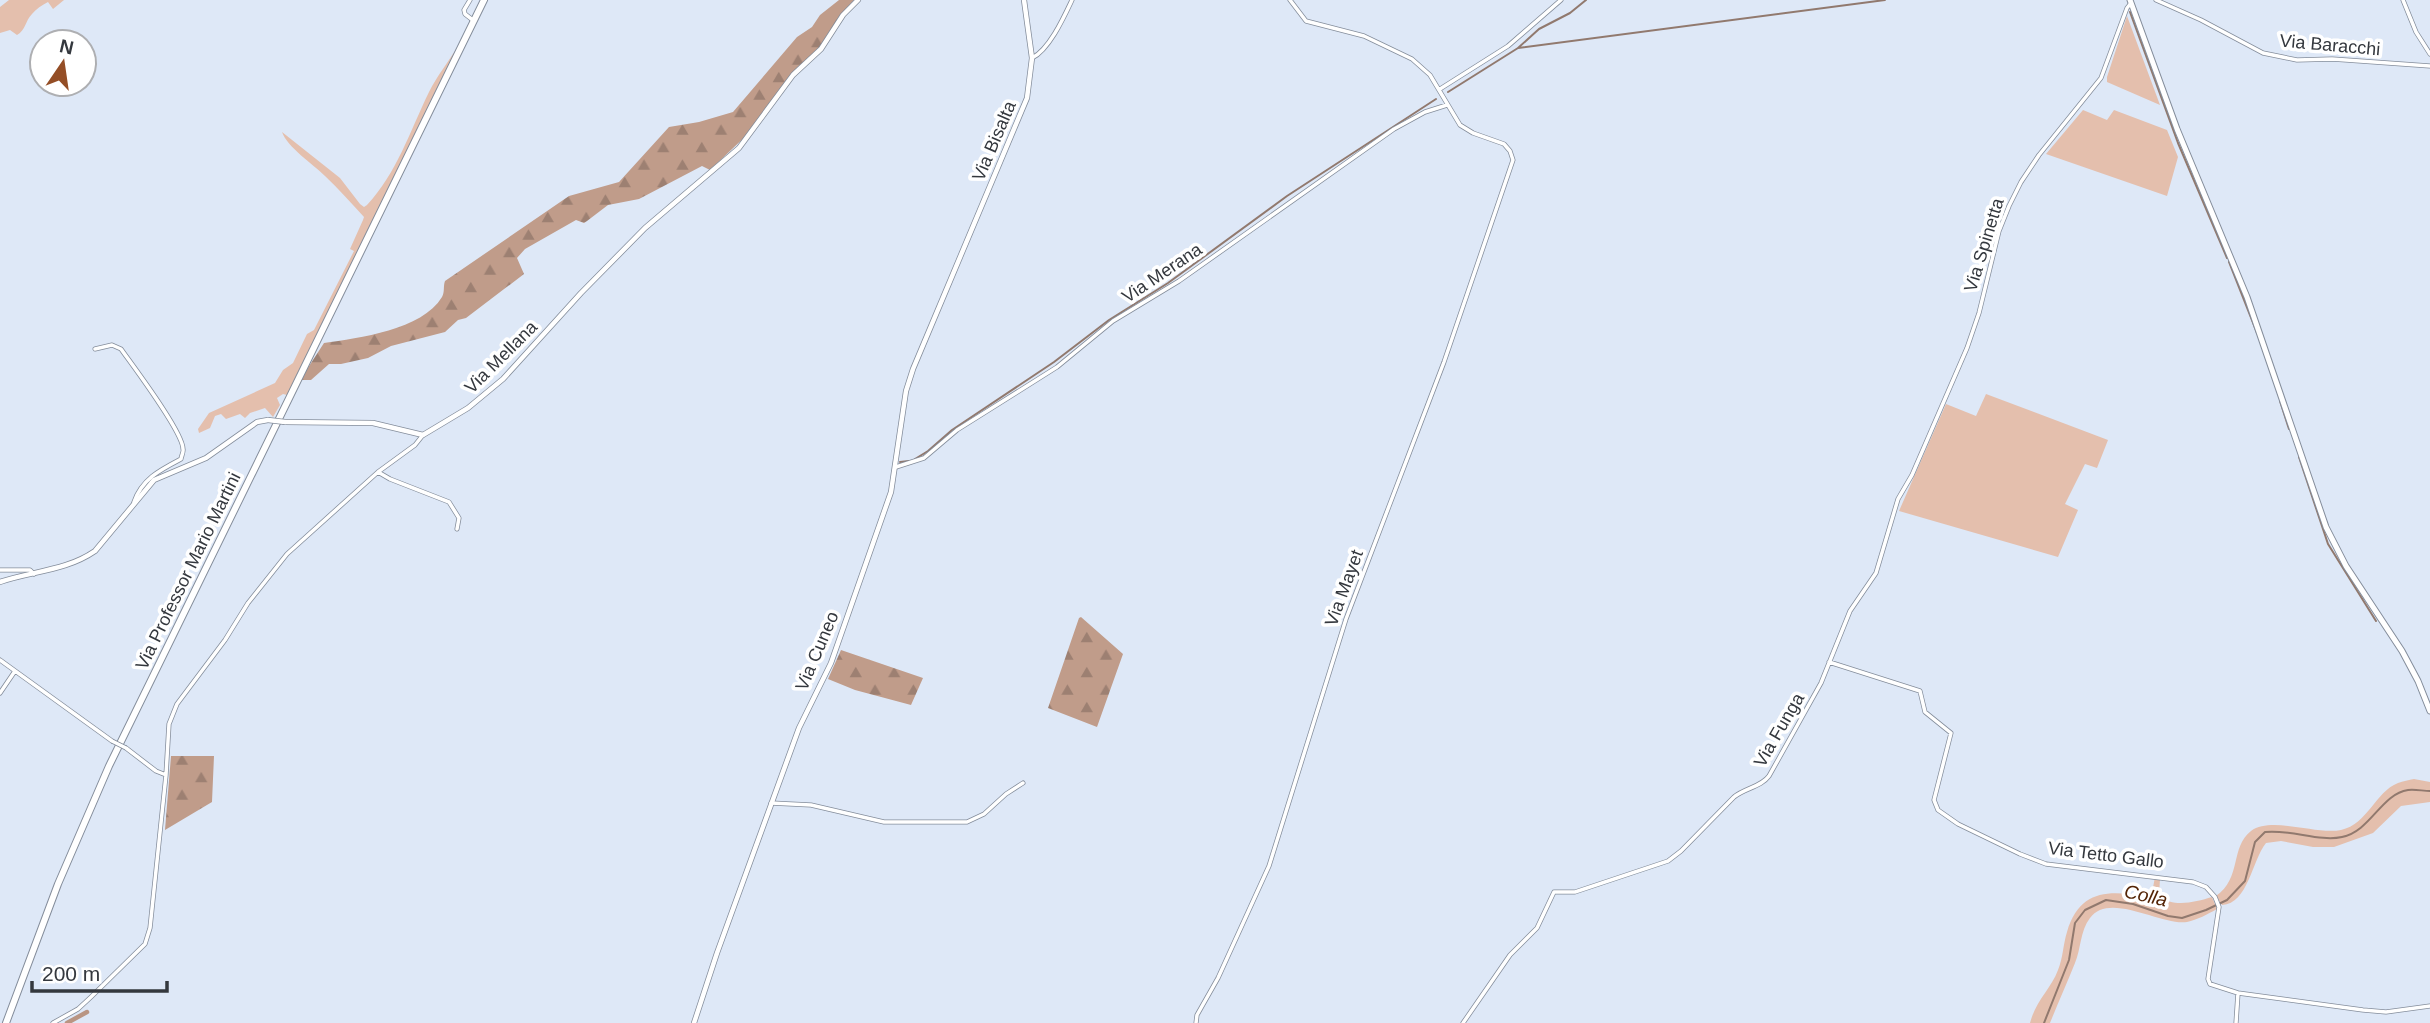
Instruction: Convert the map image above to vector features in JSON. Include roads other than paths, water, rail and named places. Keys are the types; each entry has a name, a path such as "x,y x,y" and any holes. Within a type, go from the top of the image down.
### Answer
{"main road":[{"name":"Via Professor Mario Martini","path":"6,1023 58,884 109,766 484,0"},
{"name":"Via Spinetta","path":"2130,2 2177,129 2240,278 2330,534 2346,566 2402,651 2430,711"}],"street":[{"path":"470,0 464,10 474,21"},
{"name":"Via Mellana","path":"423,435 479,400 503,379 645,228 748,139 793,75 821,49 843,15 858,0"},
{"name":"Via Bisalta","path":"947,286 1027,98 1032,58 1024,0"},
{"path":"1032,58 1042,50 1062,21 1072,0"},
{"path":"1290,0 1306,21 1364,36 1401,53 1424,69 1440,89 1447,105"},
{"path":"1440,89 1508,46 1561,0"},
{"name":"Via Baracchi","path":"2155,0 2201,20 2263,53 2297,60 2430,66"},
{"path":"2403,0 2416,32 2430,54"},
{"name":"Via Spinetta","path":"1929,436 1967,348 2009,206 2039,155 2101,78 2130,2"},
{"name":"Via Mayet","path":"1196,1023 1269,866 1346,619 1444,362 1513,160 1504,144 1473,133 1460,125 1447,105"},
{"name":"Via Merana","path":"896,467 924,458 957,430 1056,367 1113,321 1179,281 1394,129 1424,112 1447,105"},
{"name":"Via Cuneo","path":"694,1023 771,803 799,728 831,663 891,492 909,381 947,286"},
{"path":"95,349 112,345 121,349 160,404 181,439 184,450 181,459 143,484 132,508"},
{"path":"0,582 66,566 88,556 154,481 206,457 257,422 373,423 423,435 415,445 378,472 287,554 248,603 225,640 177,704 169,723 150,928 145,944 78,1009 53,1023"},
{"name":"Via Funga","path":"1463,1023 1510,955 1537,928 1554,892 1575,892 1668,861 1741,791 1766,781 1796,731 1829,662 1844,622 1876,573 1898,499 1913,475 1929,436"},
{"path":"378,472 449,502 458,518 457,529"},
{"path":"0,570 30,569 35,574"},
{"path":"0,660 112,741 166,775"},
{"name":"Via Tetto Gallo","path":"1829,662 1920,691 1925,712 1951,733 1934,800 1938,810 1958,824 2046,864 2193,882 2206,887 2219,907 2209,982 2238,993"},
{"path":"0,693 15,671"},
{"path":"771,803 811,805 884,822 967,822 984,814 1023,783"},
{"path":"2236,1023 2238,993 2386,1012 2430,1006"}],"waterway":[{"path":"1448,92 1518,48 1539,29 1570,13 1586,0"},
{"path":"1518,48 1885,0"},
{"path":"2130,12 2178,143 2227,258"},
{"path":"915,459 952,430 1054,362 1109,320 1168,283 1287,196 1436,99"},
{"path":"2229,262 2257,333"},
{"path":"2280,401 2289,429"},
{"path":"2299,457 2328,544 2376,621"},
{"path":"900,462 909,461"},
{"name":"Colla","path":"2044,1023 2069,960 2075,923 2085,910 2106,900 2133,904 2182,918 2206,910 2227,900 2245,881 2255,842 2265,832 2324,838 2342,837 2361,828 2390,798 2399,793 2411,790 2430,791"},
{"path":"67,1023 87,1012"}]}
